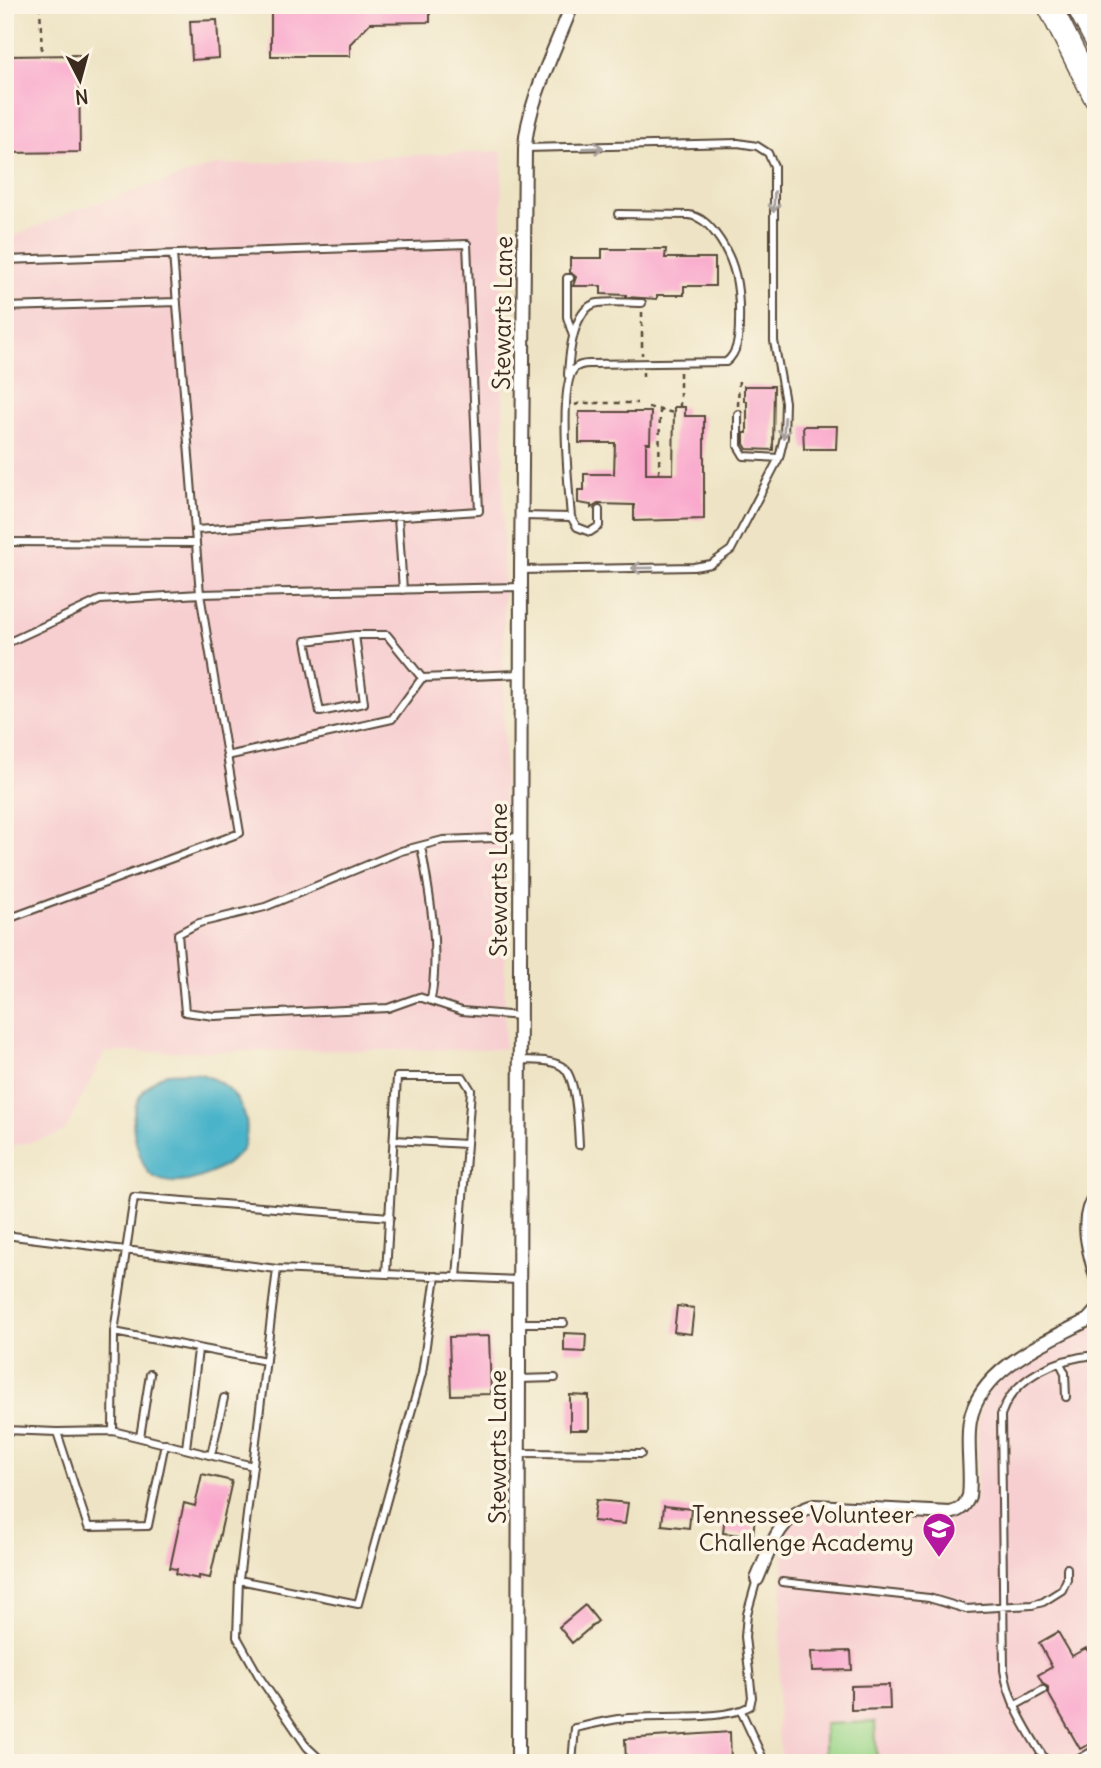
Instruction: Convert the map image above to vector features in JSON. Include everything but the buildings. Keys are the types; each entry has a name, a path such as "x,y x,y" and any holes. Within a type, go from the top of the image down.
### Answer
{"highway":[{"path":"1049,5 1096,98"},
{"path":"1078,5 1096,39"}],"street":[{"name":"Stewarts Lane","path":"518,1763 521,570 525,148 531,110 572,5"},
{"path":"1096,1195 1087,1213 1086,1230 1096,1277"},
{"path":"757,1579 786,1520 802,1509 814,1506 950,1513 959,1510 969,1496 970,1421 981,1394 996,1376 1024,1354 1088,1320 1096,1311"}],"lane":[{"path":"521,570 673,568 710,564 731,550 779,458 785,402 774,341 775,180 774,166 768,153 757,146 738,143 525,148"},
{"path":"568,387 573,370 583,364 722,363 730,359 735,352 739,333 736,274 732,259 710,227 696,216 618,214"},
{"path":"5,260 467,244 479,511 195,530"},
{"path":"5,919 240,833 200,594 173,254"},
{"path":"570,278 567,278 567,314 573,335"},
{"path":"5,307 177,302"},
{"path":"599,510 599,526 590,532 577,527 571,517 566,409 569,347 584,313 596,303 642,303"},
{"path":"738,414 738,446 741,453 748,457 779,458"},
{"path":"522,516 571,517"},
{"path":"398,517 403,590"},
{"path":"5,542 196,543"},
{"path":"5,644 100,600 200,594 521,587"},
{"path":"355,635 364,703 320,712 306,641 355,635 387,635 422,678"},
{"path":"422,678 521,674"},
{"path":"227,756 392,719 422,678"},
{"path":"520,837 443,840 401,851 265,907 199,923 178,934 185,1012 214,1016 388,1008 419,997 462,1011 520,1016"},
{"path":"421,846 428,883 436,973 431,999"},
{"path":"520,1060 552,1063 563,1068 568,1075 575,1102 579,1145"},
{"path":"386,1274 397,1077 463,1077 471,1090 457,1278"},
{"path":"394,1140 467,1144"},
{"path":"113,1431 114,1332 134,1197 390,1217"},
{"path":"5,1235 277,1269 519,1280"},
{"path":"277,1269 239,1580 237,1637 260,1678 307,1747 324,1763"},
{"path":"239,1580 358,1604 422,1373 436,1276"},
{"path":"519,1323 565,1323"},
{"path":"114,1332 266,1361"},
{"path":"187,1448 198,1350"},
{"path":"1046,1763 1014,1706 1004,1670 1001,1415 1009,1398 1018,1388 1047,1368 1096,1355"},
{"path":"1060,1363 1065,1373 1066,1397"},
{"path":"140,1437 150,1374"},
{"path":"519,1379 555,1378"},
{"path":"211,1455 224,1398"},
{"path":"5,1430 113,1431 253,1466"},
{"path":"57,1432 88,1527 148,1526 165,1443"},
{"path":"519,1453 641,1454"},
{"path":"782,1582 929,1598 966,1609 1032,1605 1054,1597 1062,1590 1067,1579 1067,1568"},
{"path":"572,1763 575,1728 619,1718 741,1711 750,1706 752,1697 745,1637 747,1614 757,1579"},
{"path":"1014,1706 1043,1690"},
{"path":"741,1711 765,1763"},
{"path":"1072,1763 1096,1749"}],"path":[{"path":"40,5 42,56"},
{"path":"642,303 643,382"},
{"path":"680,378 680,407"},
{"path":"738,414 739,378"},
{"path":"738,390 744,390"},
{"path":"566,409 581,403 638,403"},
{"path":"648,407 674,413"},
{"path":"659,474 660,410"}],"shaded area":[{"path":"502,151 505,1049 105,1052 66,1129 54,1136 5,1148 5,240 73,211 216,165"},
{"name":"Tennessee Volunteer Challenge Academy","path":"1096,1326 1096,1763 783,1763 777,1732 784,1535 788,1522 814,1508 964,1512 976,1498 978,1418 983,1401 993,1386 1010,1370 1038,1351"}],"green space":[{"path":"875,1722 877,1763 824,1763 824,1724"}],"water":[{"path":"167,1073 197,1073 217,1081 234,1096 245,1115 246,1138 242,1150 213,1172 189,1181 165,1181 151,1175 136,1142 134,1118 140,1097 155,1080"}],"place":[{"name":"Tennessee Volunteer Challenge Academy","path":"939,1559"}]}
